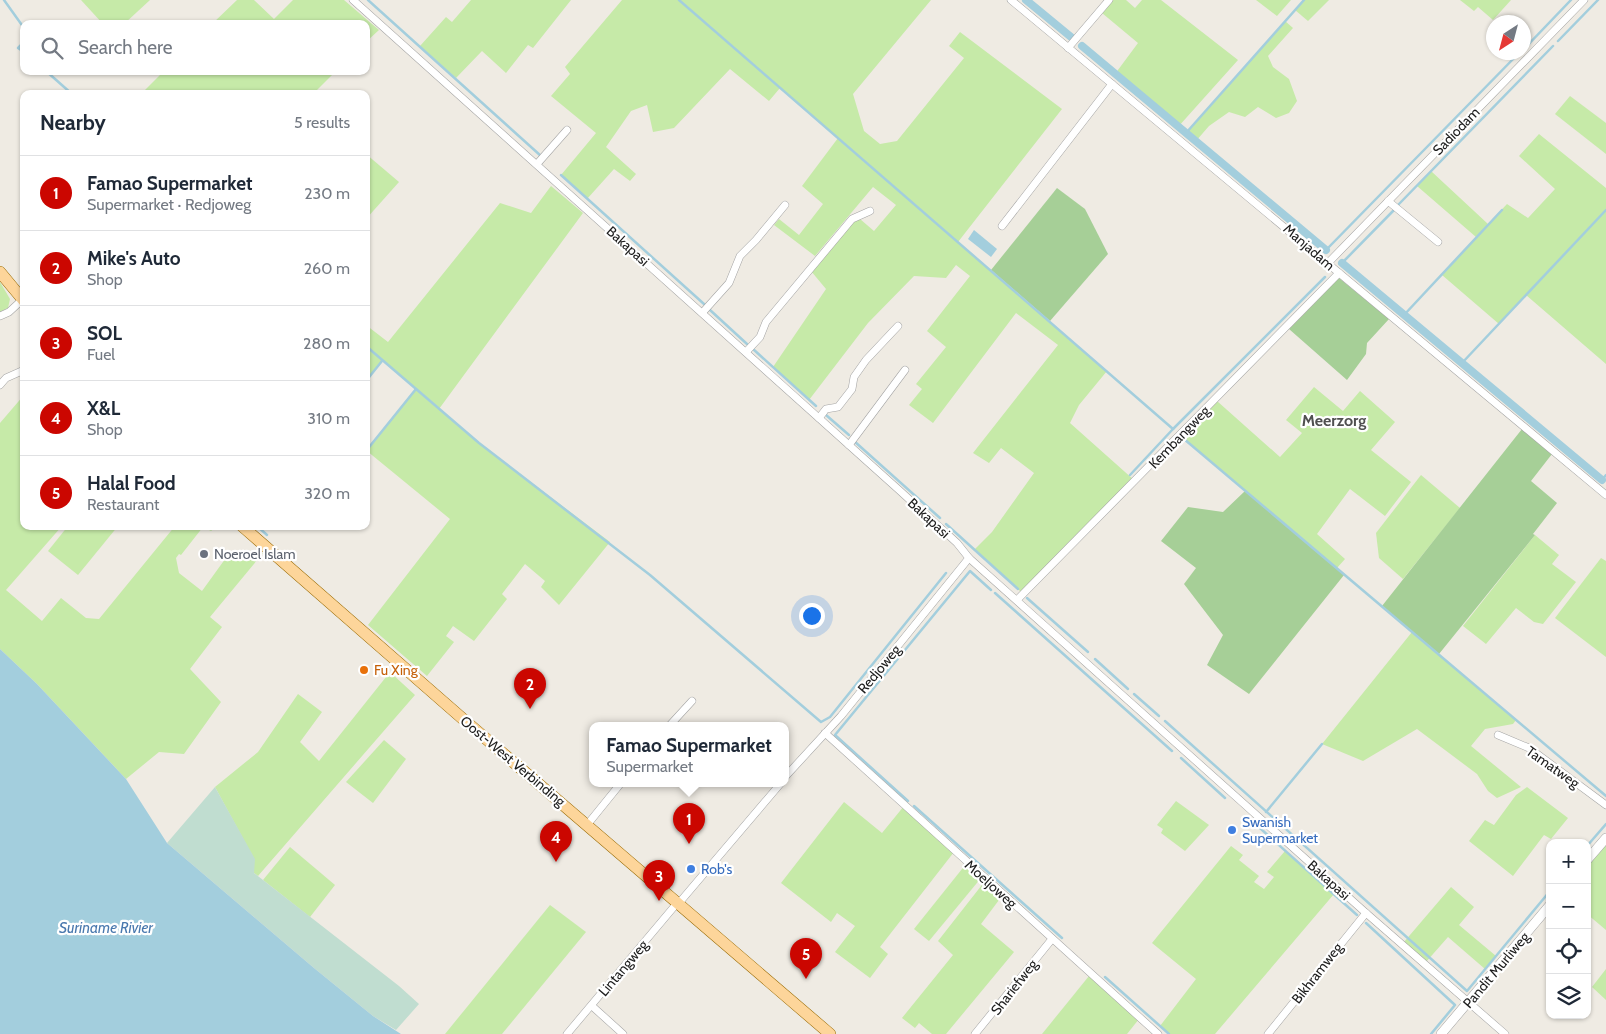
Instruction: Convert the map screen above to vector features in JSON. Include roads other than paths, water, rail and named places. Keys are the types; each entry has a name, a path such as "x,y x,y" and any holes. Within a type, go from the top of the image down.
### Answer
{"main road":[{"path":"0,272 20,296"},
{"name":"Oost-West Verbinding","path":"247,530 830,1034"}],"street":[{"name":"Bakapasi","path":"353,0 849,444 957,543 969,558 1366,913 1505,1034"},
{"name":"Manjadam","path":"1011,0 1606,493"},
{"path":"1068,48 1109,0"},
{"name":"Sadiodam","path":"1328,263 1584,0"},
{"path":"1002,226 1112,84"},
{"path":"536,164 567,130"},
{"path":"1388,201 1438,242"},
{"path":"702,312 729,283 740,256 785,205"},
{"path":"746,352 760,338 766,322 852,219 870,211"},
{"name":"Kembangweg","path":"1017,600 1339,273"},
{"path":"0,316 9,312 20,303"},
{"path":"819,418 826,409 838,407 852,389 854,377 866,360 898,326"},
{"path":"849,444 905,370"},
{"path":"0,385 6,378 20,372"},
{"name":"Redjoweg","path":"789,773 825,733 969,558"},
{"path":"673,722 692,701"},
{"name":"Moeljoweg","path":"825,733 1158,1034"},
{"name":"Tamatweg","path":"1498,735 1528,748 1606,805"},
{"path":"587,825 618,787"},
{"path":"678,902 778,787"},
{"path":"1591,855 1606,838"},
{"name":"Lintangweg","path":"567,1034 678,902"},
{"name":"Pandit Murliweg","path":"1441,1034 1546,910"},
{"name":"Bikhramweg","path":"1268,1034 1366,913"},
{"name":"Shariefweg","path":"976,1034 1052,940"},
{"path":"592,1006 623,1034"}],"water":[{"path":"974,230 997,249 991,257 968,239"},
{"name":"Suriname Rivier","path":"0,649 37,684 126,779 167,843 314,968 373,1016 401,1034 0,1034"}],"waterway":[{"path":"4,0 20,22"},
{"path":"368,0 541,156"},
{"path":"679,0 1173,429"},
{"path":"1026,0 1071,37"},
{"path":"1186,133 1304,0"},
{"path":"1531,42 1571,0"},
{"path":"1558,41 1598,0"},
{"path":"20,46 18,48 20,49"},
{"path":"1082,46 1326,250"},
{"path":"1399,204 1553,46"},
{"path":"1326,250 1512,60"},
{"path":"51,75 67,90"},
{"path":"561,175 704,304"},
{"path":"1342,263 1394,210"},
{"path":"1404,315 1502,210"},
{"path":"1462,363 1606,210"},
{"path":"1342,263 1602,480"},
{"path":"1130,475 1173,429 1325,277"},
{"path":"710,310 747,344"},
{"path":"370,349 479,443 650,575 821,722 830,717 946,573"},
{"path":"753,349 816,406"},
{"path":"370,376 382,361"},
{"path":"370,446 416,389"},
{"path":"826,415 849,435"},
{"path":"1184,439 1606,796"},
{"path":"854,441 940,518"},
{"path":"1602,480 1606,475"},
{"path":"946,524 1018,589"},
{"path":"261,530 267,535"},
{"path":"908,801 835,735 970,571 991,590"},
{"path":"995,593 1172,751"},
{"path":"1027,598 1088,652"},
{"path":"1095,659 1128,689"},
{"path":"1134,694 1159,716"},
{"path":"1165,721 1467,991 1546,896"},
{"path":"1266,812 1322,744"},
{"path":"1181,758 1225,798"},
{"path":"914,806 1062,938"},
{"path":"1252,821 1357,915"},
{"path":"1591,841 1606,824"},
{"path":"1366,923 1455,1005 1431,1034"},
{"path":"1105,977 1169,1034"}],"place":[{"name":"Noeroel Islam","path":"204,554"},
{"name":"Fu Xing","path":"364,670"},
{"name":"Mike's Auto","path":"530,709"},
{"name":"Swanish Supermarket","path":"1232,830"},
{"name":"Famao Supermarket","path":"689,844"},
{"name":"X&L","path":"556,862"},
{"name":"Rob's","path":"691,869"},
{"name":"SOL","path":"659,901"},
{"name":"Halal Food","path":"806,979"}],"district":[{"name":"Meerzorg","path":"1334,420"}]}
